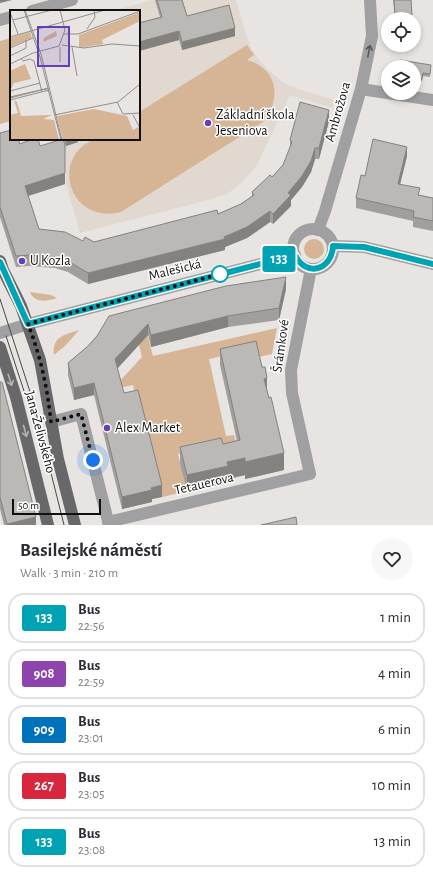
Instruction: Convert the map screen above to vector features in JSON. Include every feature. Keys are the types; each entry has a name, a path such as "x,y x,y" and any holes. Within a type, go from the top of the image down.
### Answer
{"main road":[{"name":"Jana Želivského","path":"0,261 2,270 21,306 40,360 58,459 75,525"},
{"name":"Jana Želivského","path":"0,347 16,397 48,525"}],"street":[{"path":"36,10 72,0"},
{"name":"Ambrožova","path":"318,230 362,89 372,36 370,0"},
{"path":"0,20 10,17"},
{"path":"362,89 433,100"},
{"path":"311,230 318,230 328,236 333,246 333,253 330,260 319,268 311,269 301,265 295,255 294,248 299,236 304,232 311,230"},
{"path":"333,246 364,247 433,264"},
{"name":"Malešická","path":"0,333 28,324 295,255"},
{"name":"Šrámkové","path":"310,474 292,393 290,370 311,269"},
{"path":"51,422 81,414 108,523"},
{"name":"Tetauerova","path":"108,523 310,474"}],"shaded area":[{"name":"Základní škola Jeseniova","path":"152,0 236,0 252,50 260,61 284,83 334,100 333,108 290,95 256,167 238,186 227,194 80,233 66,184 66,158 60,140 140,140 140,10 116,10"},
{"path":"10,38 10,121 0,124 0,41"},
{"path":"247,45 254,55 247,60 257,64 265,70 271,77 274,85 273,104 263,122 121,212 103,213 89,209 78,200 71,188 69,174 72,161 80,149 93,140 140,140 140,111"},
{"path":"314,239 321,242 324,249 321,256 314,259 307,256 304,249 307,242"},
{"path":"30,292 51,295 57,298 42,301 32,296"},
{"path":"277,328 272,354 259,357 257,348 209,359 226,436 234,435 238,449 230,443 178,454 187,491 162,497 133,385 119,388 118,383 142,357 137,337 147,334 153,356"},
{"path":"79,330 65,346 54,355 55,344 60,337"}],"building":[{"path":"157,0 182,0 187,16 229,5 235,28 182,42 179,31 140,42 140,23 162,17"},
{"path":"394,0 411,0 412,12 395,12"},
{"path":"421,63 431,65 430,74 423,73 422,79"},
{"path":"300,102 329,110 319,148 315,148 311,161 302,176 288,193 291,195 273,214 270,211 247,227 224,237 225,239 88,273 68,261 55,257 29,255 16,256 0,207 0,133 10,130 10,140 18,140 20,144 30,140 38,140 40,146 63,140 65,145 65,173 25,186 39,229 65,232 83,241 85,237 94,242 217,210 218,214 241,204 254,195 252,192 270,175 272,177 283,165 292,142 290,140"},
{"path":"373,139 407,147 398,184 420,188 418,195 433,198 433,221 413,217 414,211 356,198 361,175 365,176"},
{"path":"286,277 279,308 228,316 151,335 148,324 115,359 124,393 138,390 162,485 151,488 152,490 122,497 94,383 74,388 68,363 97,336 109,316 226,286"},
{"path":"256,341 262,367 265,367 267,378 264,379 269,398 271,397 284,453 245,462 245,458 227,462 228,466 187,475 180,447 221,438 223,444 240,440 220,349"},
{"path":"0,382 2,382 36,517 7,524 0,497"},
{"path":"296,517 297,525 261,525"}],"tram line":[{"path":"0,299 33,401 64,525"},
{"path":"6,336 24,391"}],"bus line":[{"name":"133","path":"0,262 2,270 21,306 28,324 295,255 301,265 311,269 319,268 330,260 333,253 333,246 364,247 433,264"}],"place":[{"name":"Základní škola Jeseniova","path":"208,123"},
{"name":"U Kozla","path":"22,261"},
{"name":"Alex Market","path":"107,428"}],"route":[{"path":"93,460 81,414 51,422 45,379 38,351 28,324 220,274"}]}
